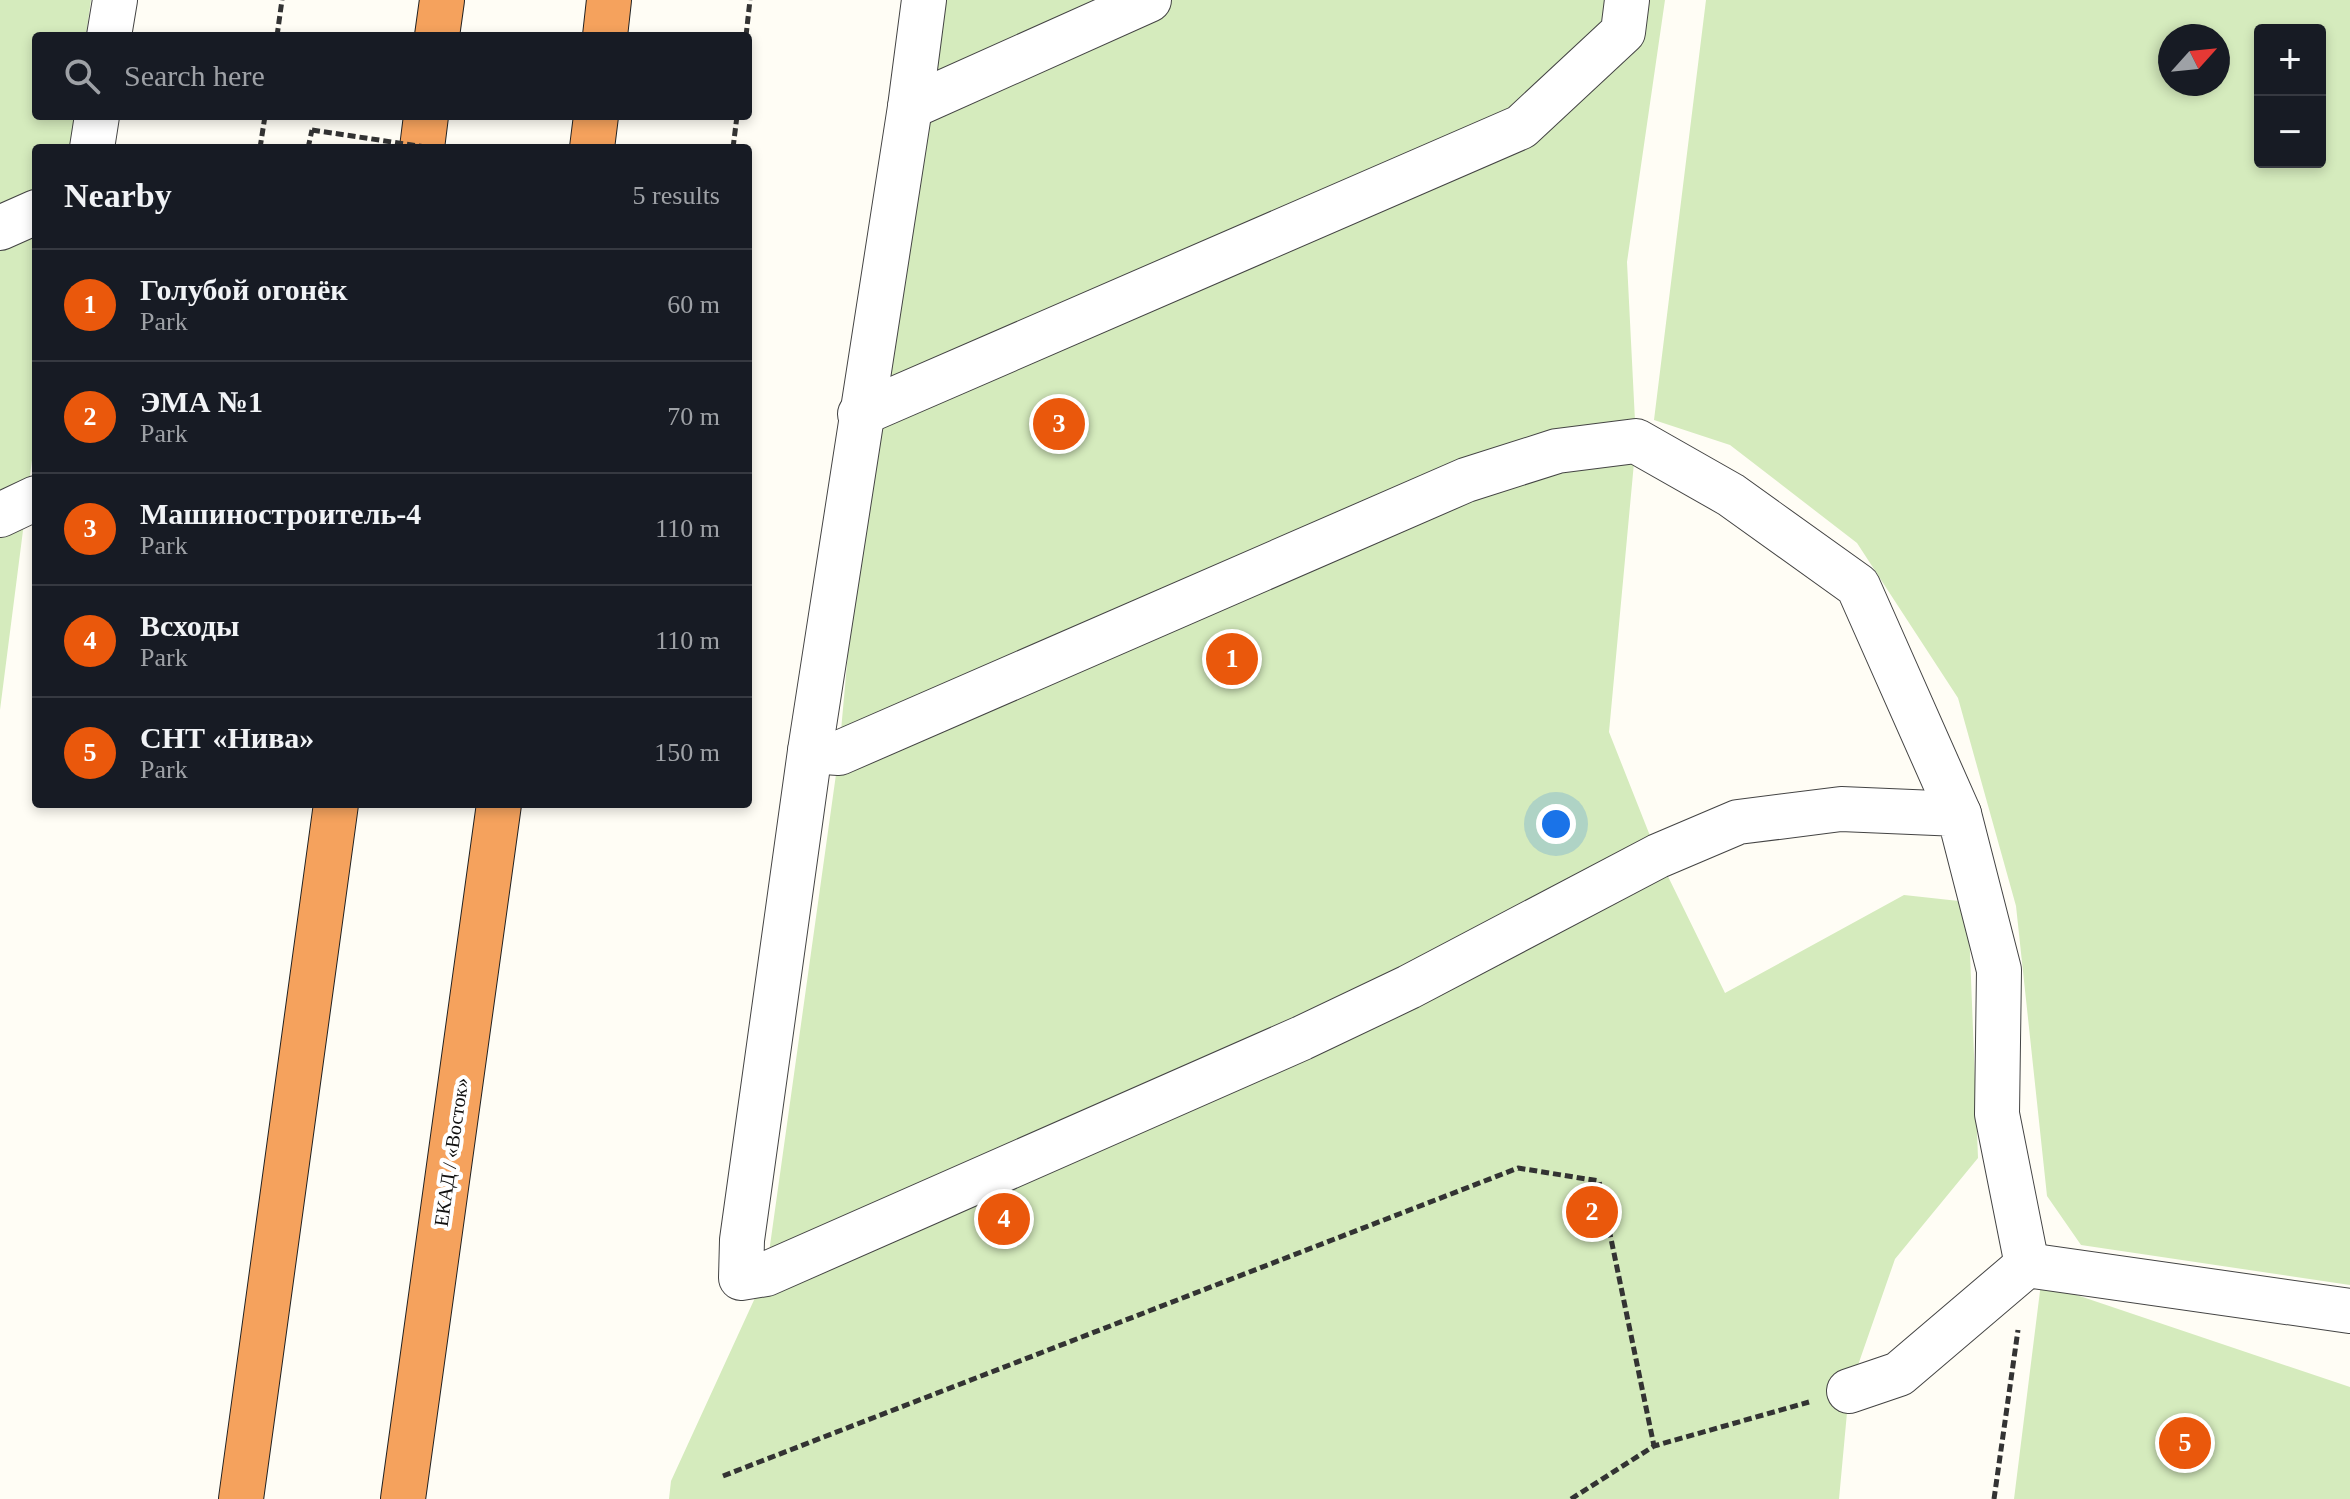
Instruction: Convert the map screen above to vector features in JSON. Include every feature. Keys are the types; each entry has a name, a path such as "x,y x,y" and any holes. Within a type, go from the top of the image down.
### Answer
{"highway":[{"path":"438,32 442,0"},
{"path":"605,32 609,0"},
{"path":"422,144 426,120"},
{"path":"592,144 596,120"},
{"path":"241,1499 335,808"},
{"name":"ЕКАД / «Восток»","path":"403,1499 498,808"}],"lane":[{"path":"110,32 115,0"},
{"path":"924,0 810,751 742,1240 741,1278 766,1274 1302,1038 1409,987 1658,856 1738,822 1841,809 1959,814"},
{"path":"910,107 1149,0"},
{"path":"860,414 1521,127 1623,32 1627,0"},
{"path":"93,144 96,120"},
{"path":"0,228 32,214"},
{"path":"810,751 839,753 1466,480 1557,451 1636,441 1731,495 1858,586 1959,814 1999,970 1997,1114 2027,1265"},
{"path":"0,515 32,500"},
{"path":"1849,1391 1899,1374 2027,1265 2350,1311"}],"path":[{"path":"278,32 282,0"},
{"path":"746,32 750,0"},
{"path":"261,144 264,120"},
{"path":"734,144 736,120"},
{"path":"309,144 312,130 405,144"},
{"path":"723,1476 1518,1168 1599,1181 1654,1446"},
{"path":"1994,1499 2018,1327"},
{"path":"1571,1499 1654,1446 1849,1391"}],"green space":[{"path":"0,0 91,0 87,32 32,32 32,120 76,120 72,144 32,144 32,460 0,710"},
{"path":"940,0 1665,0 1627,262 1636,441 1609,732 1658,856 1725,993 1904,895 1968,902 1978,1158 1895,1259 1849,1391 1839,1499 669,1499 671,1481 766,1274 839,753 854,586"},
{"path":"1706,0 2350,0 2350,1285 2081,1245 2047,1196 2016,906 1958,698 1857,543 1730,445 1654,420"},
{"path":"2041,1283 2350,1387 2350,1499 2014,1499"}],"place":[{"name":"Машиностроитель-4","path":"1059,424"},
{"name":"Голубой огонёк","path":"1232,659"},
{"name":"ЭМА №1","path":"1592,1212"},
{"name":"Всходы","path":"1004,1219"},
{"name":"СНТ «Нива»","path":"2185,1443"}]}
